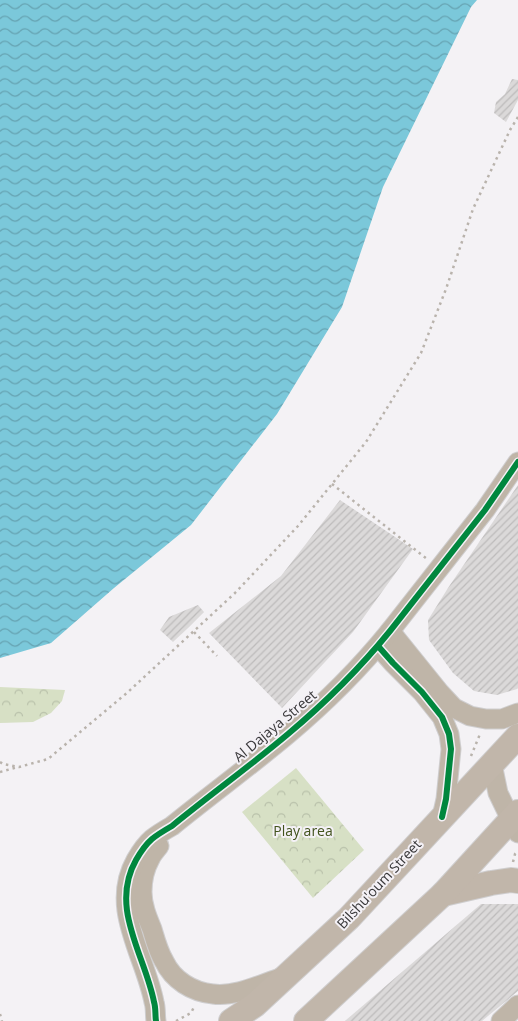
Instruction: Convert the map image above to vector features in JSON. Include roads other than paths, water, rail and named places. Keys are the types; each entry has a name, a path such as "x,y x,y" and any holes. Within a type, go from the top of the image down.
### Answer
{"main road":[{"name":"Bilshu'oum Street","path":"231,1021 255,1005 349,918 442,817 482,759 518,736"},
{"path":"306,1021 443,894 515,821"},
{"path":"443,894 491,883 511,880 518,881"}],"street":[{"name":"Al Dajaya Street","path":"156,1021 155,1002 129,922 125,903 126,885 131,869 140,852 152,840 290,733 331,695 378,646 515,472"},
{"path":"390,631 454,708 470,716 486,719 502,719 518,713"},
{"path":"378,646 422,692 442,717 449,734 451,749 446,799 442,817"},
{"path":"482,759 498,793 515,821"},
{"name":"Al Dajaya Street","path":"172,826 150,859 143,877 142,892 144,908 164,962 174,976 186,986 214,995 239,992 286,976"},
{"path":"502,1021 518,1005"}],"water":[{"path":"0,0 477,0 471,7 383,187 342,307 277,414 191,525 51,643 0,658"}],"park label":[{"name":"Play area","path":"303,831"}]}
